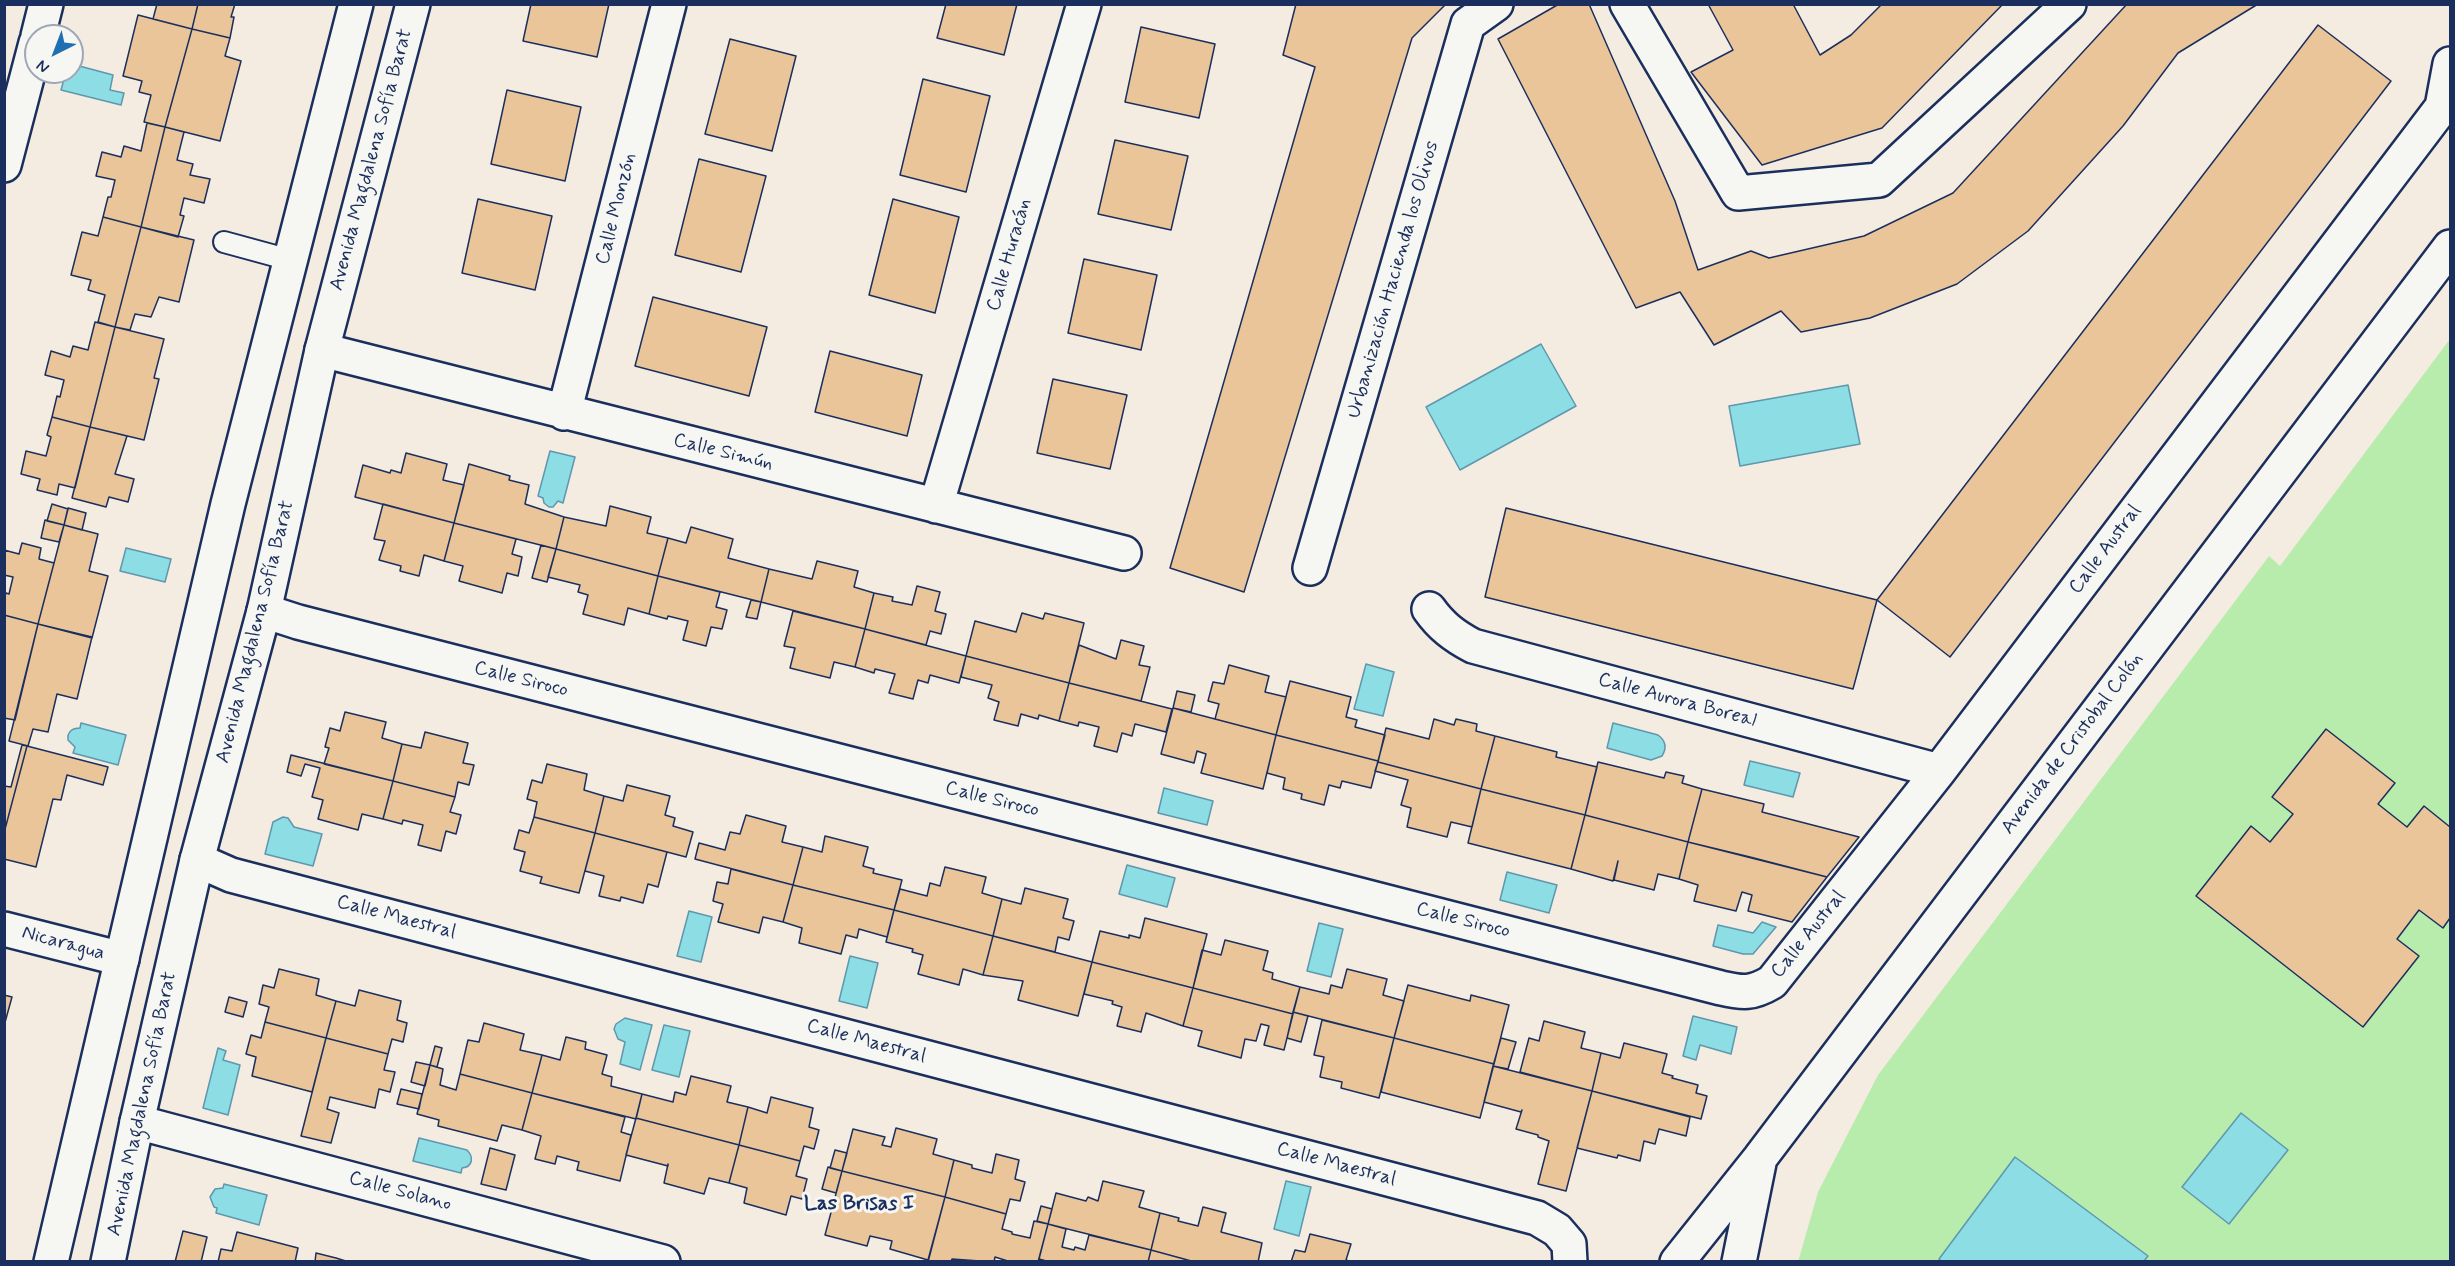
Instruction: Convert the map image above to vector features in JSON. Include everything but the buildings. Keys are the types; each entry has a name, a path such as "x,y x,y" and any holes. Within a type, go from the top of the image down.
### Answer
{"street":[{"path":"41,24 46,4"},
{"path":"51,1262 228,504 356,4"},
{"name":"Avenida Magdalena Sofía Barat","path":"108,1262 137,1122 197,860 264,611 322,350 413,4"},
{"name":"Calle Monzón","path":"564,413 669,4"},
{"name":"Calle Huracán","path":"936,507 1084,4"},
{"name":"Urbanización Hacienda los Olivos","path":"1310,568 1468,24 1496,4"},
{"path":"1627,4 1738,193 1879,180 2069,4"},
{"name":"Calle Austral","path":"1721,988 1742,992 1758,990 1772,982 1939,771 2442,106 2451,64"},
{"path":"4,165 25,84"},
{"name":"Avenida de Cristobal Colón","path":"1739,1262 1760,1158 2451,247"},
{"name":"Calle Simún","path":"322,350 1124,553"},
{"name":"Calle Aurora Boreal","path":"1429,609 1447,629 1473,646 1939,771"},
{"name":"Calle Siroco","path":"264,611 345,634 1721,988"},
{"name":"Calle Maestral","path":"197,860 231,875 1537,1218 1557,1230 1569,1244 1570,1262"},
{"name":"Nicaragua","path":"4,929 122,959"},
{"name":"Calle Solano","path":"137,1122 663,1262"},
{"path":"1677,1262 1760,1158"}],"lane":[{"path":"224,242 290,260"}],"green space":[{"path":"2450,339 2450,1261 1798,1262 1818,1192 1878,1075 2269,556 2280,566"}],"water":[{"path":"84,67 113,75 110,90 124,93 121,105 61,90 63,84 84,84"},
{"path":"1541,344 1576,406 1460,470 1426,407"},
{"path":"1848,385 1860,444 1740,466 1729,406"},
{"path":"550,451 575,457 563,503 558,501 553,507 549,507 544,503 543,498 538,496"},
{"path":"126,548 171,559 165,582 120,571"},
{"path":"1366,664 1394,672 1383,716 1354,709"},
{"path":"81,723 126,735 118,765 73,753 75,747 68,740 68,735 72,730 80,728"},
{"path":"1613,723 1658,735 1665,745 1662,756 1651,760 1607,748"},
{"path":"1750,761 1800,773 1793,797 1744,785"},
{"path":"1164,788 1213,801 1207,825 1158,813"},
{"path":"283,817 288,818 294,827 322,834 313,866 265,854 273,822"},
{"path":"1127,865 1175,878 1167,907 1119,894"},
{"path":"1507,872 1557,885 1549,913 1500,900"},
{"path":"689,911 712,917 701,962 677,956"},
{"path":"1762,922 1776,927 1753,954 1743,954 1713,946 1718,925 1753,933"},
{"path":"1319,923 1343,929 1331,977 1307,971"},
{"path":"850,956 878,963 867,1008 839,1001"},
{"path":"1693,1016 1737,1027 1731,1054 1700,1045 1696,1060 1683,1056"},
{"path":"625,1018 652,1025 640,1070 620,1064 625,1042 618,1039 614,1029 616,1024"},
{"path":"664,1025 690,1031 679,1077 652,1070"},
{"path":"218,1048 226,1051 223,1060 240,1065 228,1115 203,1108"},
{"path":"2241,1113 2288,1150 2229,1224 2182,1187"},
{"path":"419,1138 467,1150 471,1156 470,1164 462,1168 461,1173 413,1161"},
{"path":"2015,1157 2148,1256 2144,1261 1942,1262 1939,1259"},
{"path":"1286,1181 1311,1187 1299,1236 1274,1229"},
{"path":"224,1184 267,1195 259,1225 216,1213 217,1208 214,1207 210,1197 215,1189 223,1188"}],"district":[{"name":"Las Brisas I","path":"859,1205"}]}
